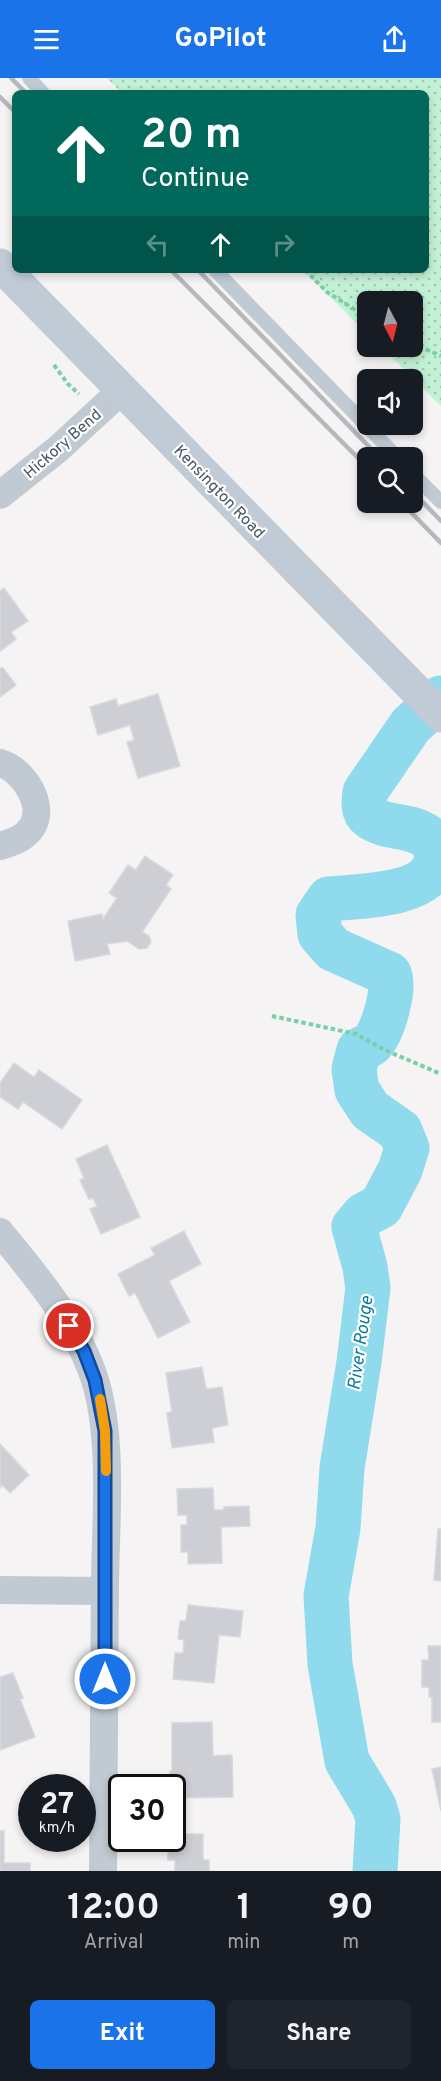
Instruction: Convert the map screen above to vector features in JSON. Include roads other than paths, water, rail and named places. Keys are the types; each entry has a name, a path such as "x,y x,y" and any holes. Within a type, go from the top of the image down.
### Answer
{"street":[{"name":"Kensington Road","path":"0,265 441,716"},
{"name":"Hickory Bend","path":"0,495 58,449 122,390"},
{"path":"0,763 7,764 19,774 29,788 35,802 36,819 31,829 20,840 0,846"},
{"path":"0,1232 42,1284 84,1351 95,1380 105,1431 103,1871"},
{"path":"0,1590 105,1591"}],"lane":[{"path":"29,78 40,90"},
{"path":"218,273 387,447"},
{"path":"423,484 441,502"}],"waterway":[{"name":"River Rouge","path":"375,1871 378,1819 374,1806 347,1761 330,1664 326,1596 338,1528 342,1468 368,1288 354,1227 364,1215 381,1206 400,1170 407,1148 400,1131 370,1110 357,1090 354,1069 359,1050 372,1043 384,1020 390,999 389,974 333,949 320,934 318,915 329,899 374,895 407,888 420,882 431,873 436,855 430,839 408,828 384,824 370,817 365,809 364,798 365,792 411,725 441,698"}],"railway":[{"path":"11,78 23,90"},
{"path":"0,97 12,109"},
{"path":"174,273 357,457"},
{"path":"201,273 369,447"},
{"path":"423,502 441,521"},
{"path":"412,513 441,543"}]}
